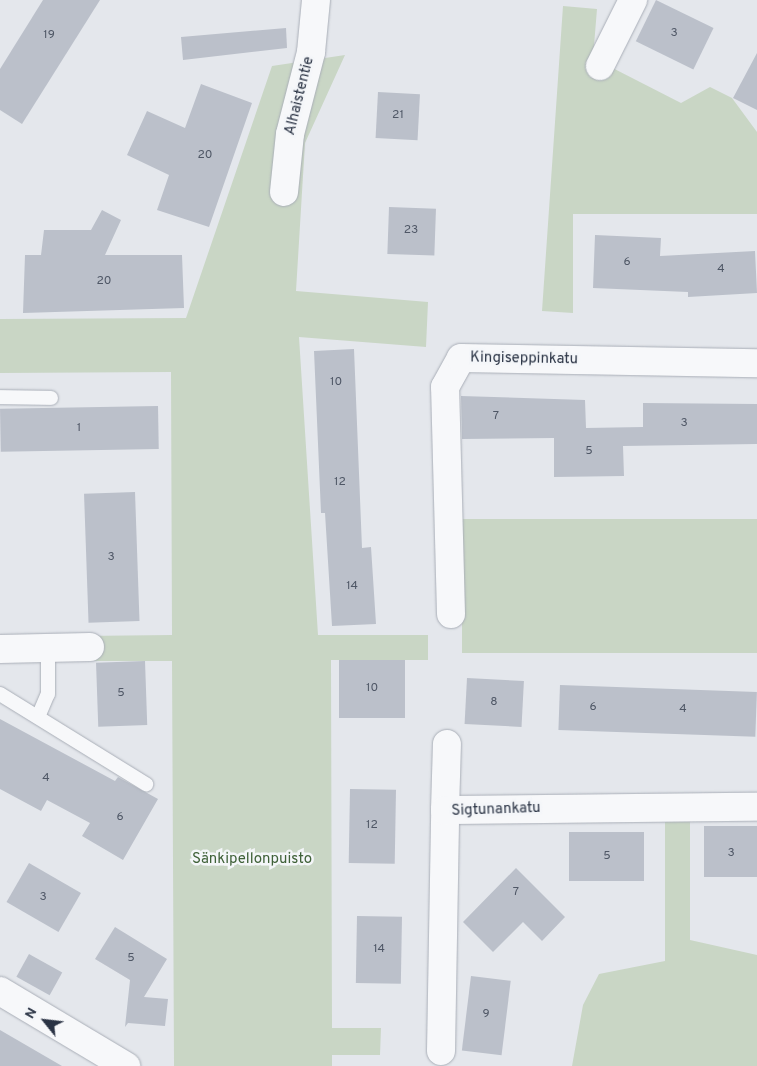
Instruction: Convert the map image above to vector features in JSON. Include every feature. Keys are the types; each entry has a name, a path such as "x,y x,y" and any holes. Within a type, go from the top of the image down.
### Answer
{"street":[{"name":"Alhaistentie","path":"284,192 290,134 311,52 316,0"},
{"path":"600,66 633,0"},
{"name":"Kingiseppinkatu","path":"451,614 445,387 461,358 757,363"},
{"path":"0,649 90,648"},
{"path":"445,810 447,744"},
{"name":"Sigtunankatu","path":"441,1051 445,810 757,807"},
{"path":"0,991 126,1066"}],"lane":[{"path":"0,396 51,398"},
{"path":"38,717 48,694 48,648"},
{"path":"0,694 146,784"}],"green space":[{"path":"563,6 597,9 593,58 681,103 710,87 732,98 757,132 757,214 573,214 573,313 542,311"},
{"name":"Sänkipellonpuisto","path":"345,55 305,143 296,291 428,302 426,347 299,337 318,635 428,635 428,660 331,660 332,1028 381,1028 380,1055 332,1055 332,1066 174,1066 172,661 81,661 81,636 172,635 171,372 0,373 0,319 186,318 272,66"},
{"path":"462,519 757,519 757,653 462,653"},
{"path":"665,821 690,821 690,940 757,955 757,1066 572,1066 583,1005 599,974 665,961"}],"building":[{"path":"43,0 100,0 22,124 0,110 0,69"},
{"path":"656,0 714,28 693,69 636,41"},
{"path":"286,28 287,48 183,60 181,37"},
{"path":"757,53 757,110 733,98"},
{"path":"201,84 252,103 209,227 157,210 169,175 127,155 147,111 185,128"},
{"path":"378,92 420,94 418,140 376,138"},
{"path":"389,207 436,209 434,256 387,254"},
{"path":"102,210 121,220 105,255 182,255 184,308 23,313 25,255 41,255 44,230 91,230"},
{"path":"595,235 661,238 660,256 755,251 757,293 688,297 688,292 593,288"},
{"path":"354,349 362,548 371,547 376,624 332,626 325,513 321,513 314,351"},
{"path":"461,396 585,400 586,428 643,427 643,403 757,404 757,444 623,446 624,476 554,477 554,438 462,439"},
{"path":"158,406 159,449 1,452 0,409"},
{"path":"135,492 140,621 89,623 84,494"},
{"path":"339,660 405,660 405,718 339,718"},
{"path":"145,661 147,725 98,727 96,663"},
{"path":"467,678 524,681 522,727 465,724"},
{"path":"560,685 757,692 755,737 558,730"},
{"path":"0,719 115,781 118,777 158,799 123,860 82,836 90,823 47,800 41,811 0,789"},
{"path":"350,789 396,790 395,864 349,863"},
{"path":"704,826 757,826 757,877 704,877"},
{"path":"569,832 644,832 644,881 569,881"},
{"path":"29,863 81,893 58,932 6,902"},
{"path":"516,868 565,917 542,941 523,922 493,952 463,922"},
{"path":"357,916 402,917 401,984 356,983"},
{"path":"115,927 167,959 144,997 168,999 165,1026 128,1023 125,1027 130,980 95,959"},
{"path":"29,954 62,972 50,995 16,977"},
{"path":"471,976 511,981 502,1055 462,1050"},
{"path":"0,1030 62,1066 0,1066"}]}
